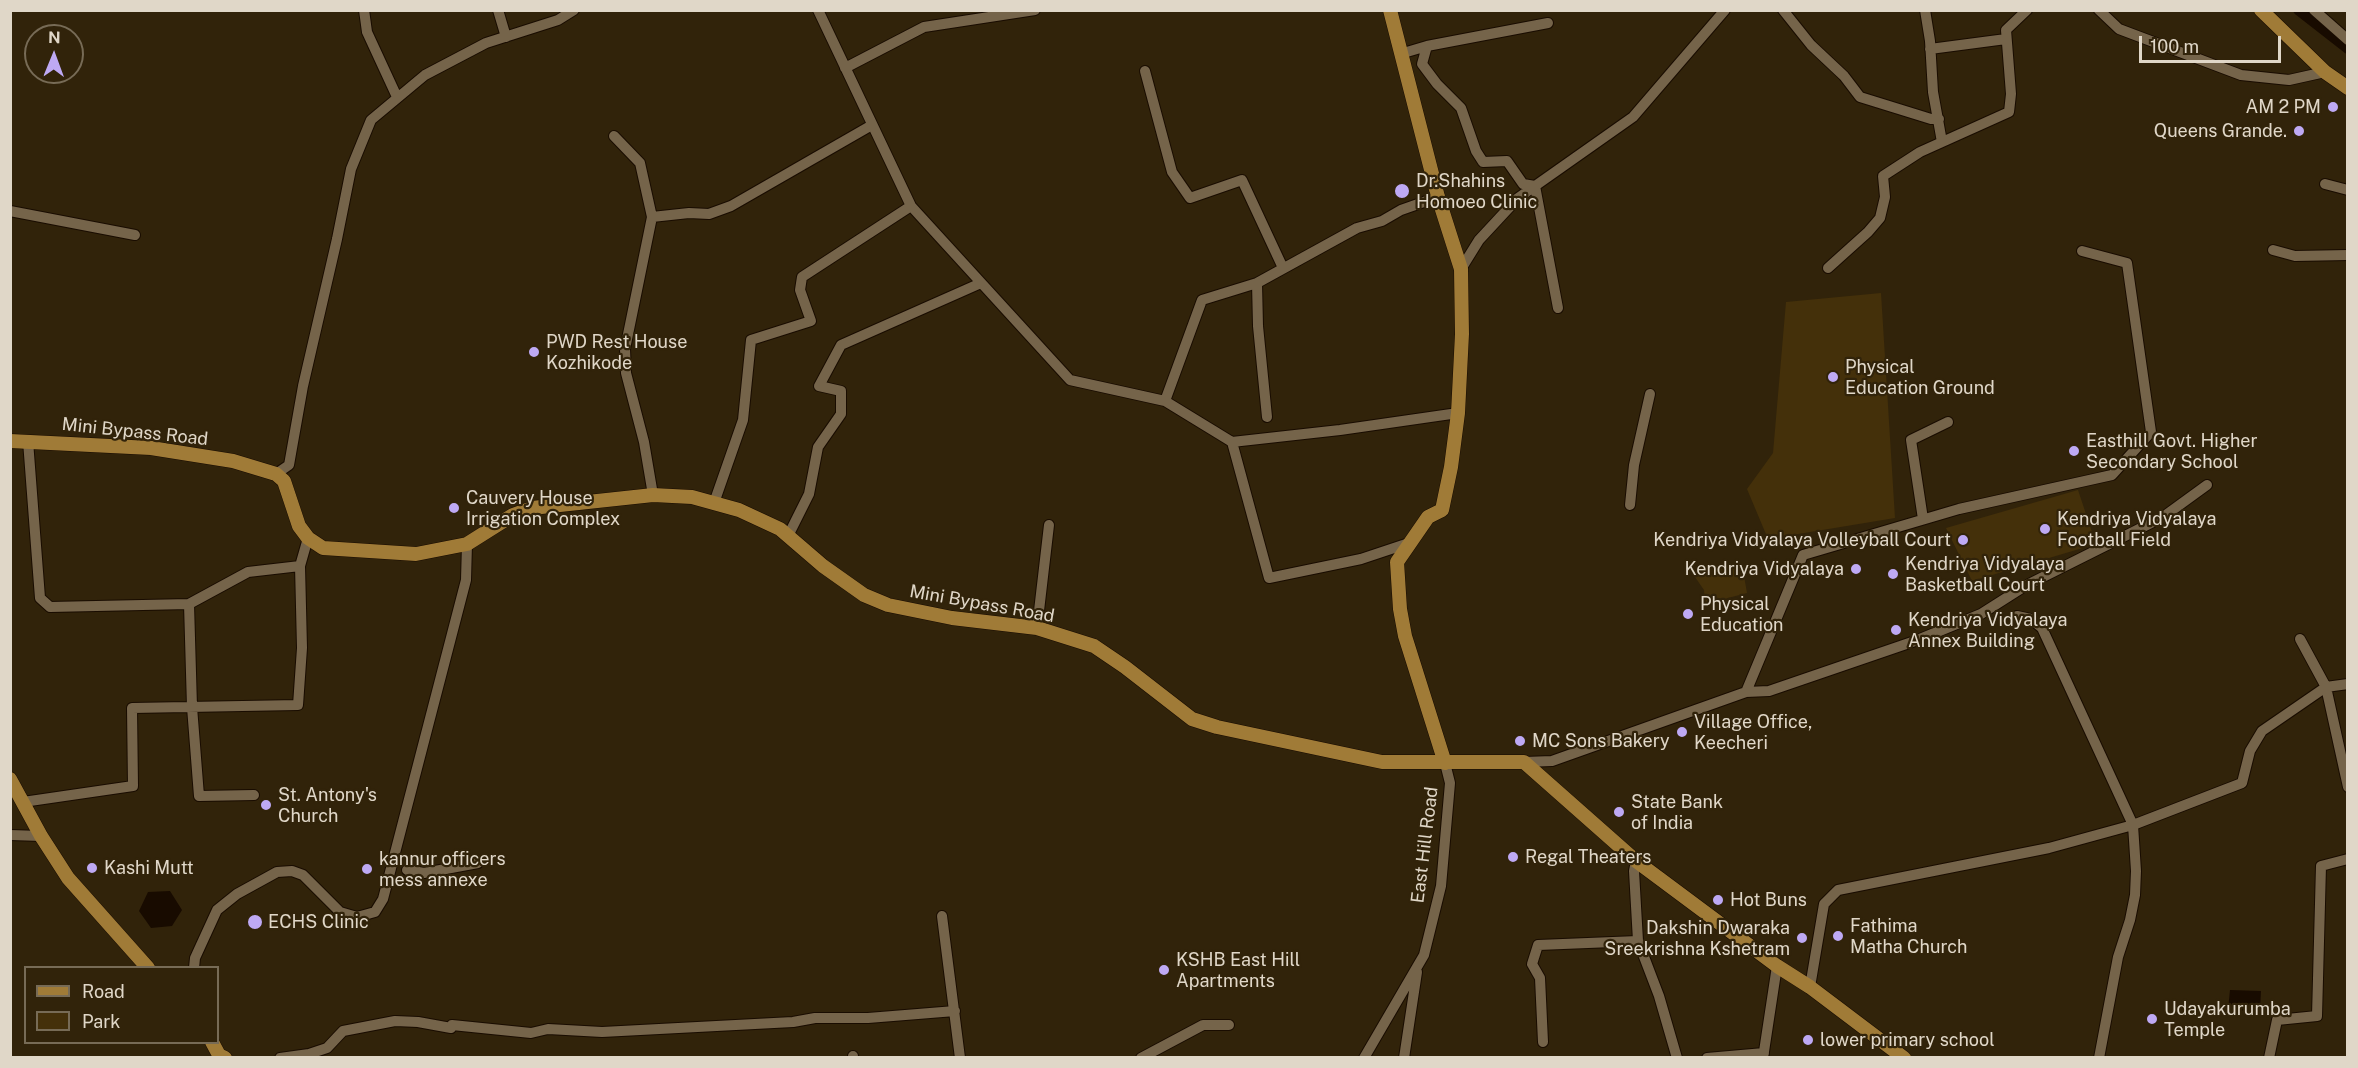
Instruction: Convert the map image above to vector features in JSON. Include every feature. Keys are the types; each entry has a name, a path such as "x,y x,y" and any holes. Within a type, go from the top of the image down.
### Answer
{"main road":[{"path":"1390,10 1438,197 1461,269 1462,334 1458,413 1451,467 1442,510 1428,517 1397,562 1400,609 1405,636 1445,763"},
{"path":"2261,10 2325,72 2348,88"},
{"name":"Mini Bypass Road","path":"10,441 151,448 233,461 276,474"},
{"path":"276,474 284,481 299,526 308,538"},
{"name":"Mini Bypass Road","path":"308,538 323,548 416,554 467,544 513,515 532,508 653,495 692,497 739,510 780,529 823,566 864,595 888,605 952,618 1037,628 1094,646 1174,706 1200,721 1295,745 1382,762 1524,762"},
{"path":"1524,762 1636,861 1904,1058"},
{"path":"10,779 41,836 68,878 146,966"},
{"path":"213,1044 219,1055 225,1058"}],"street":[{"path":"364,10 367,32 397,97"},
{"path":"498,10 506,37"},
{"path":"276,474 290,465 303,386 351,169 371,120 425,75 486,43 558,20 574,10"},
{"path":"818,10 911,206 1070,380 1165,401 1233,442 1458,413"},
{"path":"845,68 924,27 1035,10"},
{"path":"1461,269 1479,240 1518,198 1633,117 1725,10"},
{"path":"1783,10 1811,45 1844,76 1860,97 1931,119 1939,119"},
{"path":"1925,10 1933,92 1942,142"},
{"path":"1828,268 1880,218 1885,197 1883,176 1920,152 2009,112 2011,94 2006,30 2027,10"},
{"path":"2099,10 2119,29 2241,75 2289,80 2325,72"},
{"path":"2314,10 2348,39"},
{"path":"1400,54 1427,46 1548,23"},
{"path":"1930,49 2006,39"},
{"path":"1427,46 1422,64 1437,84 1461,108 1476,151 1483,162 1507,161 1522,184 1536,186"},
{"path":"1145,71 1173,172 1190,198 1242,180 1283,268"},
{"path":"652,217 689,213 709,214 731,206 872,125"},
{"path":"614,136 640,163 652,217 625,349 626,373 644,442 653,495"},
{"path":"2325,184 2348,190"},
{"path":"1536,186 1558,308"},
{"path":"1165,401 1202,300 1257,283 1357,228 1382,221 1401,210 1438,197"},
{"path":"714,503 743,420 751,340 811,321 800,290 801,277 911,206"},
{"path":"10,211 135,235"},
{"path":"2273,250 2295,256 2348,255"},
{"path":"1746,692 1803,555 1923,519 2112,475 2151,432 2127,263 2082,251"},
{"path":"788,536 809,494 818,447 841,414 841,391 819,386 841,345 981,283"},
{"path":"1257,283 1258,326 1267,417"},
{"path":"1630,505 1634,465 1650,394"},
{"path":"1923,519 1911,440 1948,422"},
{"path":"28,441 40,598 50,606 189,604 248,572 300,566"},
{"path":"1233,442 1269,578 1361,559 1409,543"},
{"path":"1524,762 1552,761 1746,692 1769,691 1915,641 1981,614 2025,586 2163,517 2207,485"},
{"path":"1037,628 1049,525"},
{"path":"22,802 133,786 132,708 298,705 302,648 300,566 308,538"},
{"path":"195,966 195,958 217,910 237,894 277,872 291,871 303,875 340,912 357,917 375,912 383,899 466,580 467,544"},
{"path":"189,604 192,707 199,796 254,795"},
{"path":"2017,616 2031,619 2042,628 2133,825 2135,895 2118,957 2099,1058"},
{"path":"2300,639 2326,687 2348,787"},
{"path":"1810,987 1824,904 1838,890 2049,848 2133,825 2242,783 2250,751 2262,731 2326,687 2348,684"},
{"name":"East Hill Road","path":"1364,1058 1424,955 1441,886 1450,783 1445,763"},
{"path":"10,835 41,836"},
{"path":"2269,1058 2277,1020 2317,1016 2321,866 2348,859"},
{"path":"1636,861 1634,871 1638,941 1659,996 1677,1058"},
{"path":"408,870 424,873 478,863"},
{"path":"942,916 960,1058"},
{"path":"1543,1042 1540,978 1532,964 1538,945 1638,941"},
{"path":"1404,1058 1418,966"},
{"path":"1707,1058 1764,1055 1777,966"},
{"path":"280,1058 310,1056 327,1048 343,1031 398,1021 451,1028 452,1025 531,1033 539,1029 596,1032 793,1022 815,1018 868,1018 955,1011"},
{"path":"1141,1058 1203,1025 1229,1025"}],"green space":[{"name":"Physical Education Ground","path":"1881,293 1895,518 1768,539 1747,489 1773,453 1786,302"},
{"path":"2078,490 2096,544 1972,581 1946,528"},
{"path":"1736,564 1744,576 1747,593 1705,604 1704,590 1695,577"}],"shaded area":[{"path":"170,891 182,910 172,926 151,928 139,911 148,892"},
{"path":"2230,990 2261,991 2260,1011 2228,1010"}],"waterway":[{"path":"2298,10 2348,49"}],"place":[{"name":"AM 2 PM","path":"2333,107"},
{"name":"Queens Grande.","path":"2299,131"},
{"name":"Dr.Shahins Homoeo Clinic","path":"1402,191"},
{"name":"PWD Rest House Kozhikode","path":"534,352"},
{"name":"Physical Education Ground","path":"1833,377"},
{"name":"Easthill Govt. Higher Secondary School","path":"2074,451"},
{"name":"Cauvery House Irrigation Complex","path":"454,508"},
{"name":"Kendriya Vidyalaya Football Field","path":"2045,529"},
{"name":"Kendriya Vidyalaya Volleyball Court","path":"1963,540"},
{"name":"Kendriya Vidyalaya","path":"1856,569"},
{"name":"Kendriya Vidyalaya Basketball Court","path":"1893,574"},
{"name":"Physical Education","path":"1688,614"},
{"name":"Kendriya Vidyalaya Annex Building","path":"1896,630"},
{"name":"Village Office, Keecheri","path":"1682,732"},
{"name":"MC Sons Bakery","path":"1520,741"},
{"name":"St. Antony's Church","path":"266,805"},
{"name":"State Bank of India","path":"1619,812"},
{"name":"Regal Theaters","path":"1513,857"},
{"name":"Kashi Mutt","path":"92,868"},
{"name":"kannur officers mess annexe","path":"367,869"},
{"name":"Hot Buns","path":"1718,900"},
{"name":"ECHS Clinic","path":"255,922"},
{"name":"Fathima Matha Church","path":"1838,936"},
{"name":"Dakshin Dwaraka Sreekrishna Kshetram","path":"1802,938"},
{"name":"KSHB East Hill Apartments","path":"1164,970"},
{"name":"Udayakurumba Temple","path":"2152,1019"},
{"name":"lower primary school","path":"1808,1040"}]}
